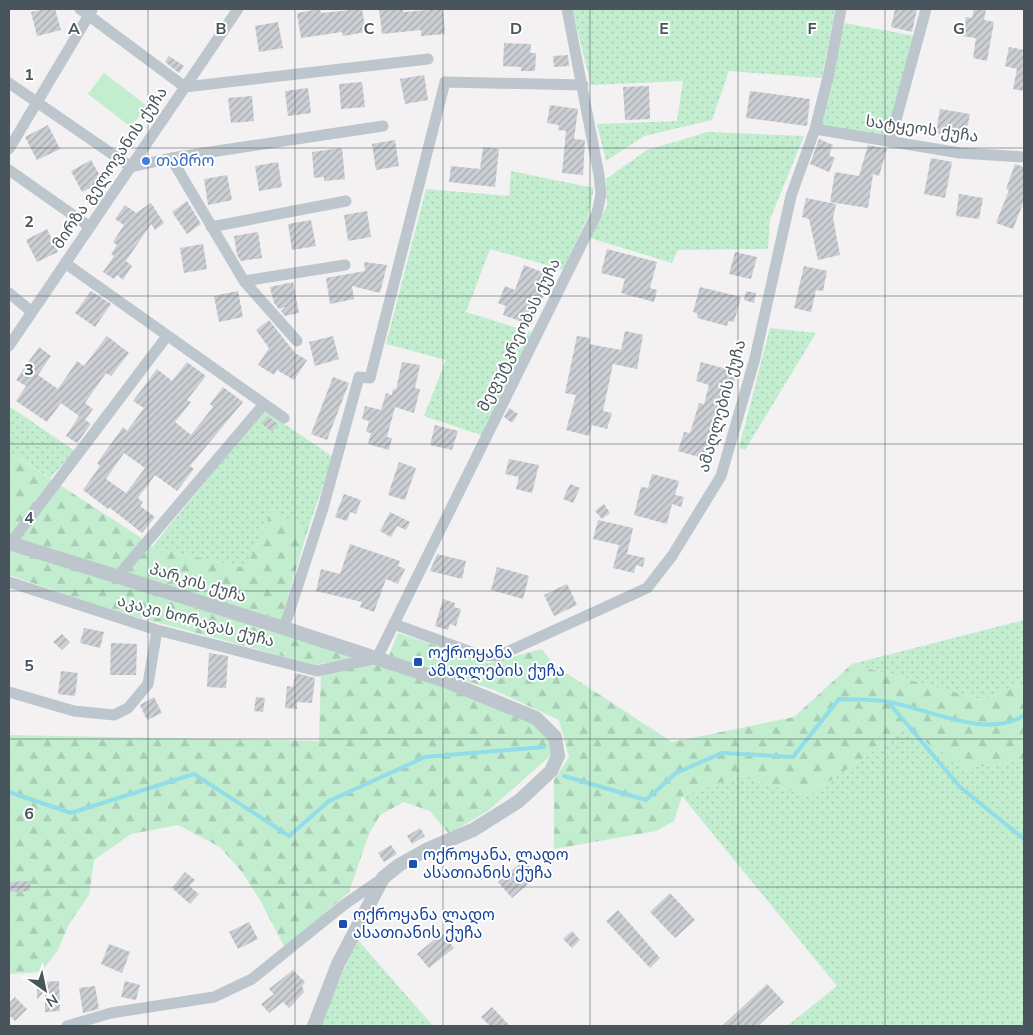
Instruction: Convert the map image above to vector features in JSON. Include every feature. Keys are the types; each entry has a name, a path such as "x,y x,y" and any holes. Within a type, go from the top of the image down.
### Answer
{"street":[{"name":"მირზა გელოვანის ქუჩა","path":"9,346 238,9"},
{"name":"მეფუტკრეობას ქუჩა","path":"377,658 597,213 601,194 599,175 567,9"},
{"name":"ამაღლების ქუჩა","path":"394,624 479,655 498,656 647,588 672,556 721,476 755,358 791,196 815,129 829,73 841,9"},
{"path":"890,142 926,9"},
{"path":"9,149 87,11 185,88 428,59"},
{"path":"284,628 323,508 359,377 370,378 446,82 583,85"},
{"path":"9,83 131,167 171,158 383,126"},
{"name":"სატყეოს ქუჩა","path":"815,129 960,153 1024,157"},
{"path":"171,158 244,281 297,341"},
{"path":"9,170 90,227"},
{"path":"211,227 346,201"},
{"path":"66,263 284,418"},
{"path":"244,281 345,265"},
{"path":"9,293 32,312"},
{"path":"9,543 167,336"},
{"path":"117,577 264,404"},
{"name":"პარკის ქუჩა","path":"9,543 284,628 446,681 536,718 555,737 558,756 551,771 519,801 473,830 426,850 399,865 383,878"},
{"name":"აკაკი ხორავას ქუჩა","path":"9,582 157,630 317,671 377,658"},
{"path":"9,692 74,711 114,715 128,708 148,684 157,630"},
{"path":"67,1026 111,1013 214,997 252,979 345,904 383,878"},
{"path":"314,1026 338,964 383,878"}],"green space":[{"path":"572,9 835,9 822,78 729,71 712,120 644,136 606,161 597,124 677,121 683,81 591,85"},
{"path":"844,23 916,36 888,138 820,126"},
{"path":"104,73 147,106 131,127 88,94"},
{"path":"708,132 804,136 770,219 768,249 678,250 672,263 590,238 607,206 606,179 647,150"},
{"path":"511,171 594,188 588,216 564,270 490,249 466,312 533,333 484,436 424,416 446,360 386,344 426,189 509,196"},
{"path":"770,328 816,333 745,450 739,448"},
{"path":"9,406 75,451 50,478 9,452"},
{"path":"264,410 333,457 308,529 272,512 246,568 152,547"},
{"path":"9,452 143,539 152,547 246,568 272,511 308,529 281,620 9,538"},
{"path":"9,548 364,656 315,665 111,610 9,575"},
{"path":"1024,620 1024,682 982,700 852,664"},
{"path":"398,633 489,663 542,649 554,665 672,742 794,717 852,664 982,700 1024,682 1024,760 963,769 905,727 808,796 740,776 682,796 674,821 656,831 554,849 554,780 569,757 559,720 494,690 389,655"},
{"path":"379,663 534,721 550,739 553,750 549,757 489,810 449,834 430,811 404,802 380,815 369,834 349,892 285,948 260,900 242,872 220,847 178,825 131,834 94,860 89,895 69,924 57,952 41,972 9,974 9,735 319,741 321,672"},
{"path":"905,727 963,769 1024,760 1024,1026 787,1026 837,986 682,796 740,776 808,796"},
{"path":"357,939 433,1026 320,1026"}],"building":[{"path":"55,9 61,30 37,36 31,12"},
{"path":"320,9 321,13 362,9 366,32 343,36 342,32 301,38 297,13"},
{"path":"379,9 403,9 403,12 443,9 445,34 421,36 421,30 382,34"},
{"path":"895,9 917,9 912,32 891,27"},
{"path":"974,9 986,9 984,20 994,22 987,61 973,58 976,38 962,36 966,17 972,18"},
{"path":"278,22 283,48 259,52 255,26"},
{"path":"504,43 531,44 530,53 536,53 535,71 521,71 521,67 503,66"},
{"path":"1009,47 1024,50 1024,91 1013,89 1017,69 1005,66"},
{"path":"568,55 569,66 554,67 553,56"},
{"path":"169,56 184,66 179,73 165,62"},
{"path":"424,75 428,100 405,104 400,79"},
{"path":"362,82 365,107 341,109 339,84"},
{"path":"649,86 650,119 625,120 623,87"},
{"path":"308,88 311,113 288,116 285,91"},
{"path":"750,91 810,99 807,126 746,118"},
{"path":"252,96 254,121 231,123 228,98"},
{"path":"550,105 578,109 574,139 585,140 583,175 562,173 566,131 558,130 559,125 547,123"},
{"path":"940,109 970,114 965,139 936,133"},
{"path":"48,125 60,149 37,160 25,137"},
{"path":"819,139 833,145 829,155 835,158 829,172 810,164"},
{"path":"395,140 399,166 376,170 372,144"},
{"path":"868,145 887,149 879,176 873,174 868,208 830,202 835,172 859,176"},
{"path":"483,147 499,149 495,187 449,182 451,166 480,169"},
{"path":"342,148 345,179 324,181 324,177 314,178 312,152"},
{"path":"931,158 952,162 945,198 924,194"},
{"path":"91,160 103,181 82,192 71,171"},
{"path":"278,162 282,187 259,191 255,166"},
{"path":"1015,164 1024,167 1024,201 1013,229 996,223 1009,190 1006,189"},
{"path":"227,175 232,200 208,205 204,179"},
{"path":"959,194 983,198 979,219 956,216"},
{"path":"806,198 836,204 833,218 840,255 818,260 809,219 802,217"},
{"path":"187,201 201,224 187,234 172,212"},
{"path":"151,203 164,223 155,230 151,224 126,261 132,266 123,280 117,275 114,279 103,272 114,256 111,254 117,245 113,242 124,225 115,219 125,205 136,213"},
{"path":"367,211 371,237 348,241 344,215"},
{"path":"311,220 316,246 292,250 288,224"},
{"path":"47,229 58,252 37,262 26,240"},
{"path":"258,232 262,258 241,261 237,255 234,236"},
{"path":"203,244 207,269 184,273 180,248"},
{"path":"607,249 657,262 650,288 657,290 654,302 621,293 625,279 601,273"},
{"path":"735,252 757,257 751,279 729,274"},
{"path":"364,262 387,265 380,293 352,286 354,299 330,304 326,278 365,271"},
{"path":"524,265 552,276 531,325 503,315 506,306 498,303 505,286 515,290"},
{"path":"804,266 827,271 823,291 816,290 811,312 794,308"},
{"path":"293,282 299,313 285,316 281,311 286,307 279,309 274,303 270,287"},
{"path":"700,287 741,297 734,322 728,321 727,326 697,318 698,314 693,312"},
{"path":"91,291 111,304 95,327 75,313"},
{"path":"238,291 243,317 219,322 214,296"},
{"path":"746,291 756,293 754,303 744,300"},
{"path":"269,320 295,353 307,360 294,380 277,370 274,375 258,365 269,348 256,330"},
{"path":"625,331 643,335 637,369 613,364 603,411 612,413 607,429 592,425 589,436 566,430 576,395 565,393 577,336 590,338 589,344 621,350"},
{"path":"107,336 129,353 111,376 106,373 85,403 93,409 85,420 91,424 77,443 66,436 79,416 61,403 47,422 16,401 26,386 16,380 39,347 51,356 38,375 58,389 77,361 84,366"},
{"path":"333,336 339,359 315,366 309,342"},
{"path":"187,362 206,376 187,400 191,402 175,422 191,435 213,407 210,404 223,387 243,402 190,466 194,469 177,491 155,475 138,498 143,502 140,506 155,517 142,533 109,507 108,509 83,490 100,466 97,463 123,427 127,431 144,408 133,401 157,369 172,381","holes":["124,453 145,468 126,493 106,479"]},
{"path":"402,362 420,365 415,388 420,389 414,413 395,407 387,437 392,438 389,450 368,444 371,433 366,432 369,421 362,419 365,406 381,410 386,393 392,395 393,389 396,390"},
{"path":"701,362 737,372 730,395 727,395 709,460 678,451 684,432 690,433 699,403 704,404 709,385 696,381"},
{"path":"333,377 349,383 327,440 311,434"},
{"path":"509,408 518,414 512,423 504,417"},
{"path":"267,416 278,424 272,432 262,424"},
{"path":"435,425 458,431 452,450 430,445"},
{"path":"509,459 539,465 532,493 516,489 519,477 505,474"},
{"path":"399,462 416,468 405,500 388,495"},
{"path":"652,474 679,481 675,495 684,497 681,507 672,504 667,524 634,515 641,487 648,488"},
{"path":"570,484 580,488 573,503 563,499"},
{"path":"344,494 361,500 356,514 350,512 347,521 335,517"},
{"path":"604,504 610,513 602,519 595,511"},
{"path":"390,512 410,522 406,530 397,526 391,537 380,531"},
{"path":"598,520 633,528 627,554 645,558 643,567 636,565 634,573 613,568 619,545 593,539"},
{"path":"350,544 400,561 398,566 405,569 398,584 386,579 374,612 360,607 362,602 316,591 321,569 340,574"},
{"path":"437,554 466,561 462,579 430,571"},
{"path":"497,567 529,576 523,599 491,590"},
{"path":"567,584 577,605 554,616 544,595"},
{"path":"443,599 455,603 454,607 461,609 456,626 450,624 448,630 435,626"},
{"path":"84,628 104,632 100,648 80,643"},
{"path":"62,634 70,642 62,650 53,642"},
{"path":"111,643 137,644 136,675 110,675"},
{"path":"209,653 228,656 226,688 207,687"},
{"path":"61,671 78,673 75,696 58,694"},
{"path":"295,673 315,678 312,703 297,702 297,709 285,708 287,686 293,687"},
{"path":"154,697 162,713 147,720 140,705"},
{"path":"256,697 265,698 263,712 254,711"},
{"path":"420,828 425,836 412,844 407,836"},
{"path":"391,845 397,854 384,862 378,853"},
{"path":"524,860 537,876 512,898 498,882"},
{"path":"185,872 195,880 189,886 199,894 190,904 172,888"},
{"path":"30,881 30,891 9,892 9,882"},
{"path":"670,893 695,920 675,938 650,912"},
{"path":"618,910 660,958 650,968 606,921"},
{"path":"249,922 258,939 238,949 229,932"},
{"path":"572,931 580,940 572,948 563,939"},
{"path":"442,933 454,948 429,968 417,954"},
{"path":"109,944 130,952 122,973 101,964"},
{"path":"293,970 305,982 302,986 304,992 289,1008 283,1002 269,1013 261,1004 274,994 269,989"},
{"path":"59,981 60,1011 45,1012 45,991 37,999 37,982"},
{"path":"125,981 140,985 136,1000 121,997"},
{"path":"767,984 784,1002 758,1026 722,1026"},
{"path":"95,986 99,1009 83,1013 79,988"},
{"path":"15,997 27,1009 15,1021 9,1015 9,1003"},
{"path":"492,1007 510,1026 490,1026 481,1017"}],"waterway":[{"path":"564,776 646,800 676,773 722,753 793,757 839,699 889,702 958,721 976,724 1010,722 1024,715"},
{"path":"889,703 960,787 1024,839"},
{"path":"9,792 71,813 194,774 289,836 329,801 425,757 544,747"}],"place":[{"name":"თამრო","path":"146,161"},
{"name":"ოქროყანა ამაღლების ქუჩა","path":"418,662"},
{"name":"ოქროყანა, ლადო ასათიანის ქუჩა","path":"413,864"},
{"name":"ოქროყანა ლადო ასათიანის ქუჩა","path":"343,924"}]}
